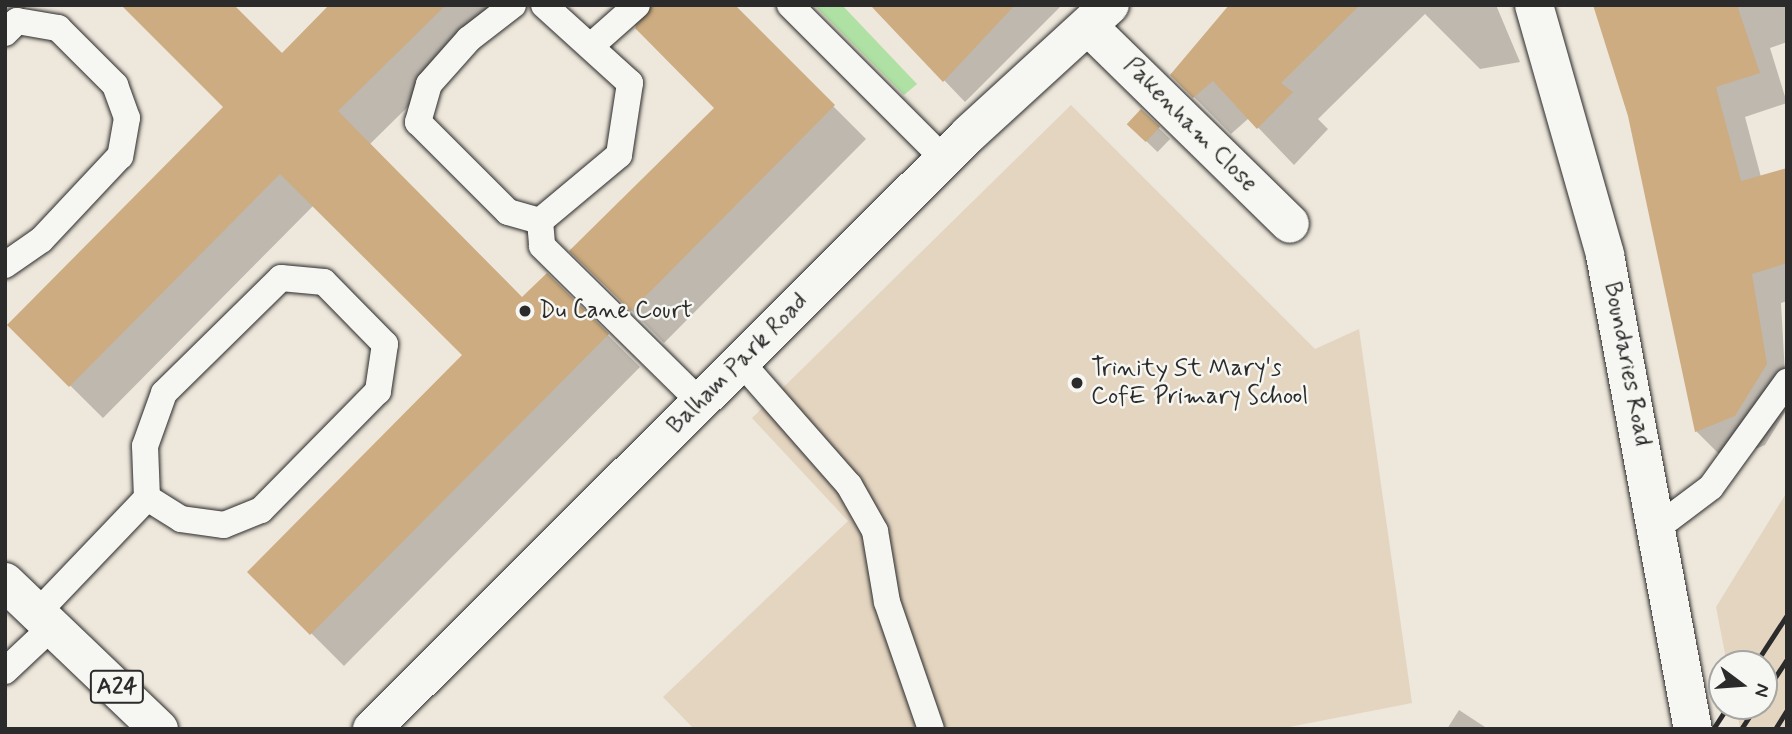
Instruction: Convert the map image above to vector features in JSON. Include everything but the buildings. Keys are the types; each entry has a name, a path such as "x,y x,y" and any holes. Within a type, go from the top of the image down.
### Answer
{"main road":[{"name":"Boundaries Road","path":"1534,5 1605,255 1658,527 1693,729"},
{"name":"Balham Park Road","path":"372,729 944,159 1100,16"},
{"name":"Pakenham Close","path":"1100,16 1290,224"},
{"name":"A24","path":"5,582 159,729"}],"lane":[{"path":"513,5 477,32 429,84 418,122 508,212 540,221"},
{"path":"540,221 619,155 630,83 592,45 544,5"},
{"path":"592,45 637,5"},
{"path":"790,5 944,159"},
{"path":"5,33 17,21 58,28 115,85 127,118 120,156 41,240 5,265"},
{"path":"540,221 542,246 700,402"},
{"path":"5,671 148,498 145,446 164,393 281,278 324,282 385,344 378,391 261,510 224,525 181,519 148,498"},
{"path":"740,361 849,485 875,531 887,602 931,729"},
{"path":"1658,527 1711,487 1787,382"}],"shaded area":[{"name":"Trinity St Mary's CofE Primary School","path":"1071,105 1315,349 1359,329 1412,703 1279,729 694,729 663,697 848,521 752,418"},
{"path":"1787,492 1787,729 1740,729 1738,720 1778,720 1778,650 1724,650 1716,607"}],"green space":[{"path":"814,5 842,5 917,84 904,95"}],"railway":[{"path":"1764,650 1787,615"},
{"path":"1778,673 1787,659"},
{"path":"1775,729 1787,710"},
{"path":"1713,729 1719,720"},
{"path":"1741,729 1747,720"}],"place":[{"name":"Du Cane Court","path":"525,311"},
{"name":"Trinity St Mary's CofE Primary School","path":"1077,383"}]}
